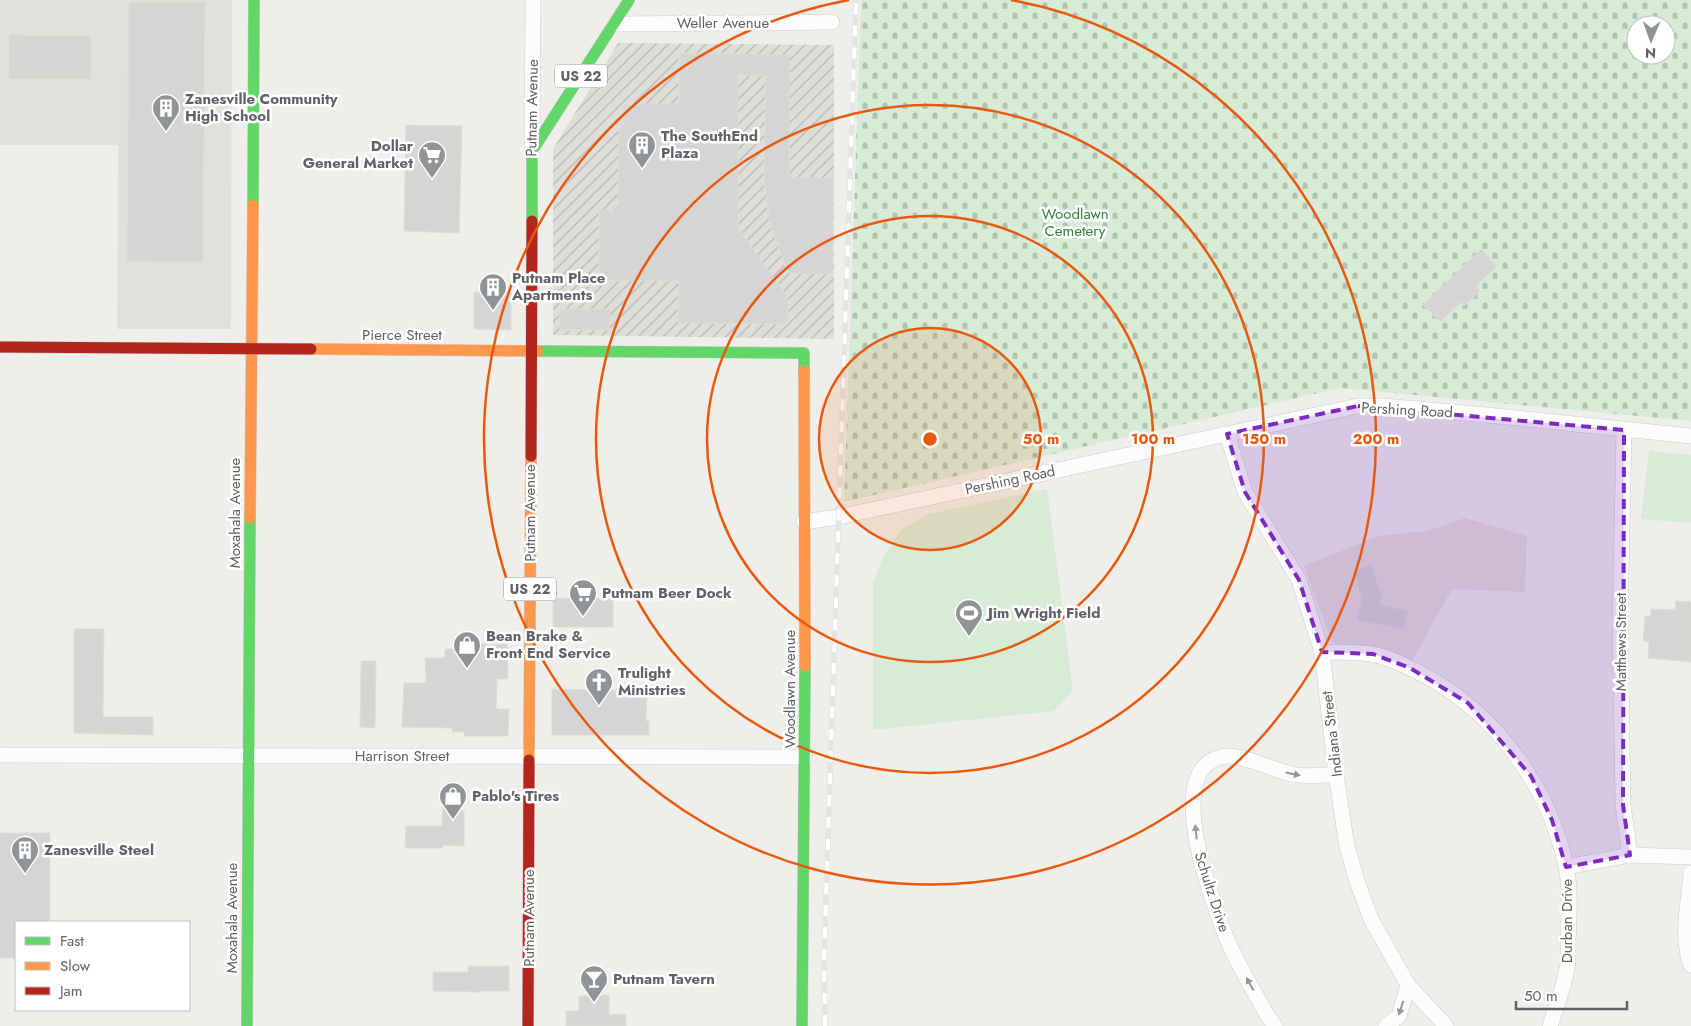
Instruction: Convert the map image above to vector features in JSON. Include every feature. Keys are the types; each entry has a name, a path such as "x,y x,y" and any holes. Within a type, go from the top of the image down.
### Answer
{"street":[{"name":"Moxahala Avenue","path":"246,1026 254,0"},
{"name":"Putnam Avenue","path":"528,1026 533,0"},
{"name":"US 22","path":"532,151 629,0"},
{"name":"Weller Avenue","path":"615,24 832,22"},
{"name":"Pierce Street","path":"0,347 804,353"},
{"name":"Woodlawn Avenue","path":"802,1026 805,757 804,353"},
{"name":"Pershing Road","path":"804,522 838,517 1358,406 1383,406 1487,415 1691,436"},
{"name":"Matthews Street","path":"1624,430 1620,624 1623,805 1630,855"},
{"name":"Indiana Street","path":"1227,434 1246,492 1299,580 1322,652 1336,774 1348,847 1358,884 1371,919 1408,985 1446,1026"},
{"name":"Durban Drive","path":"1322,652 1373,654 1410,668 1439,684 1468,703 1491,725 1531,776 1552,820 1566,867 1570,910 1568,967 1550,1026"},
{"name":"Harrison Street","path":"0,755 805,757"},
{"name":"Schultz Drive","path":"1275,1026 1250,984 1227,939 1204,873 1198,846 1194,810 1196,780 1201,770 1209,763 1221,757 1232,756 1290,774 1312,777 1336,774"},
{"path":"1566,867 1630,855 1691,857"},
{"path":"1691,873 1686,933 1686,950 1691,965"},
{"path":"1386,1026 1399,1016 1408,985"}],"highlighted area":[{"path":"1358,406 1624,430 1623,805 1630,855 1566,867 1552,820 1531,776 1468,703 1410,668 1373,654 1322,652 1299,580 1245,492 1227,434"}],"shaded area":[{"path":"0,0 232,0 231,329 117,329 118,145 0,145"},
{"path":"618,43 834,45 834,339 553,335 553,149"},
{"path":"1465,518 1527,536 1525,592 1452,589 1412,661 1332,643 1304,566 1379,536 1427,531"}],"green space":[{"name":"Woodlawn Cemetery","path":"861,0 1691,0 1691,421 1340,388 844,502"},
{"path":"1649,451 1691,455 1691,523 1641,519"},
{"name":"Jim Wright Field","path":"1047,489 1073,691 1054,711 873,730 873,583 883,557 901,530 929,514"}],"building":[{"name":"Zanesville Community High School","path":"129,2 205,2 203,262 127,261"},
{"path":"9,35 91,36 91,79 9,79"},
{"path":"679,53 790,55 789,177 833,178 832,274 788,273 772,229 767,206 764,179 766,76 738,75 738,228 788,298 788,324 678,323 679,281 599,280 599,210 618,210 619,127 623,127 623,104 679,104"},
{"name":"Dollar General Market","path":"406,125 462,126 459,233 404,231"},
{"path":"1481,249 1497,266 1476,286 1480,291 1464,306 1461,302 1440,322 1423,305"},
{"name":"Putnam Place Apartments","path":"474,292 511,292 511,330 474,329"},
{"path":"560,309 610,309 609,330 560,330"},
{"path":"1371,565 1382,596 1380,605 1408,611 1404,629 1357,620 1362,597 1353,572"},
{"name":"Putnam Beer Dock","path":"553,598 613,599 613,627 553,627"},
{"path":"1676,601 1691,602 1691,662 1648,658 1649,642 1643,641 1645,616 1650,617 1651,609 1675,610"},
{"path":"74,629 104,629 103,717 153,717 153,735 74,733"},
{"path":"454,644 507,644 508,679 497,679 496,709 509,709 508,736 464,736 464,732 452,732 452,728 402,727 404,683 426,683 425,658 445,658 445,649 454,649"},
{"path":"361,661 376,661 375,728 360,727"},
{"name":"Trulight Ministries","path":"552,689 647,691 646,721 649,721 649,735 552,735"},
{"name":"Pablo's Tires","path":"443,788 463,789 464,846 443,845 442,848 405,848 406,826 442,826"},
{"name":"Zanesville Steel","path":"0,833 50,833 50,921 15,921 15,958 0,958"},
{"path":"468,966 509,966 509,991 433,991 433,972 468,972"},
{"name":"Putnam Tavern","path":"609,995 609,1015 626,1014 626,1026 566,1026 566,1011 579,1011 579,996"}],"railway":[{"path":"825,1026 824,958 856,0"}],"traffic: fast":[{"path":"253,205 254,0"},
{"path":"532,221 532,151 629,0"},
{"path":"538,351 804,353 804,371"},
{"path":"247,1026 250,518"},
{"path":"802,1026 805,666"}],"traffic: slow":[{"path":"250,518 253,205"},
{"path":"311,349 538,351"},
{"path":"804,371 805,666"},
{"path":"529,760 531,456"}],"traffic: jam":[{"path":"531,456 532,221"},
{"path":"0,347 311,349"},
{"path":"528,1026 529,760"}],"place":[{"name":"Zanesville Community High School","path":"166,132"},
{"name":"The SouthEnd Plaza","path":"642,169"},
{"name":"Dollar General Market","path":"432,179"},
{"name":"Putnam Place Apartments","path":"493,311"},
{"name":"Putnam Beer Dock","path":"583,617"},
{"name":"Jim Wright Field","path":"969,637"},
{"name":"Bean Brake & Front End Service","path":"467,669"},
{"name":"Trulight Ministries","path":"599,706"},
{"name":"Pablo's Tires","path":"453,820"},
{"name":"Zanesville Steel","path":"25,874"},
{"name":"Putnam Tavern","path":"594,1003"}]}
